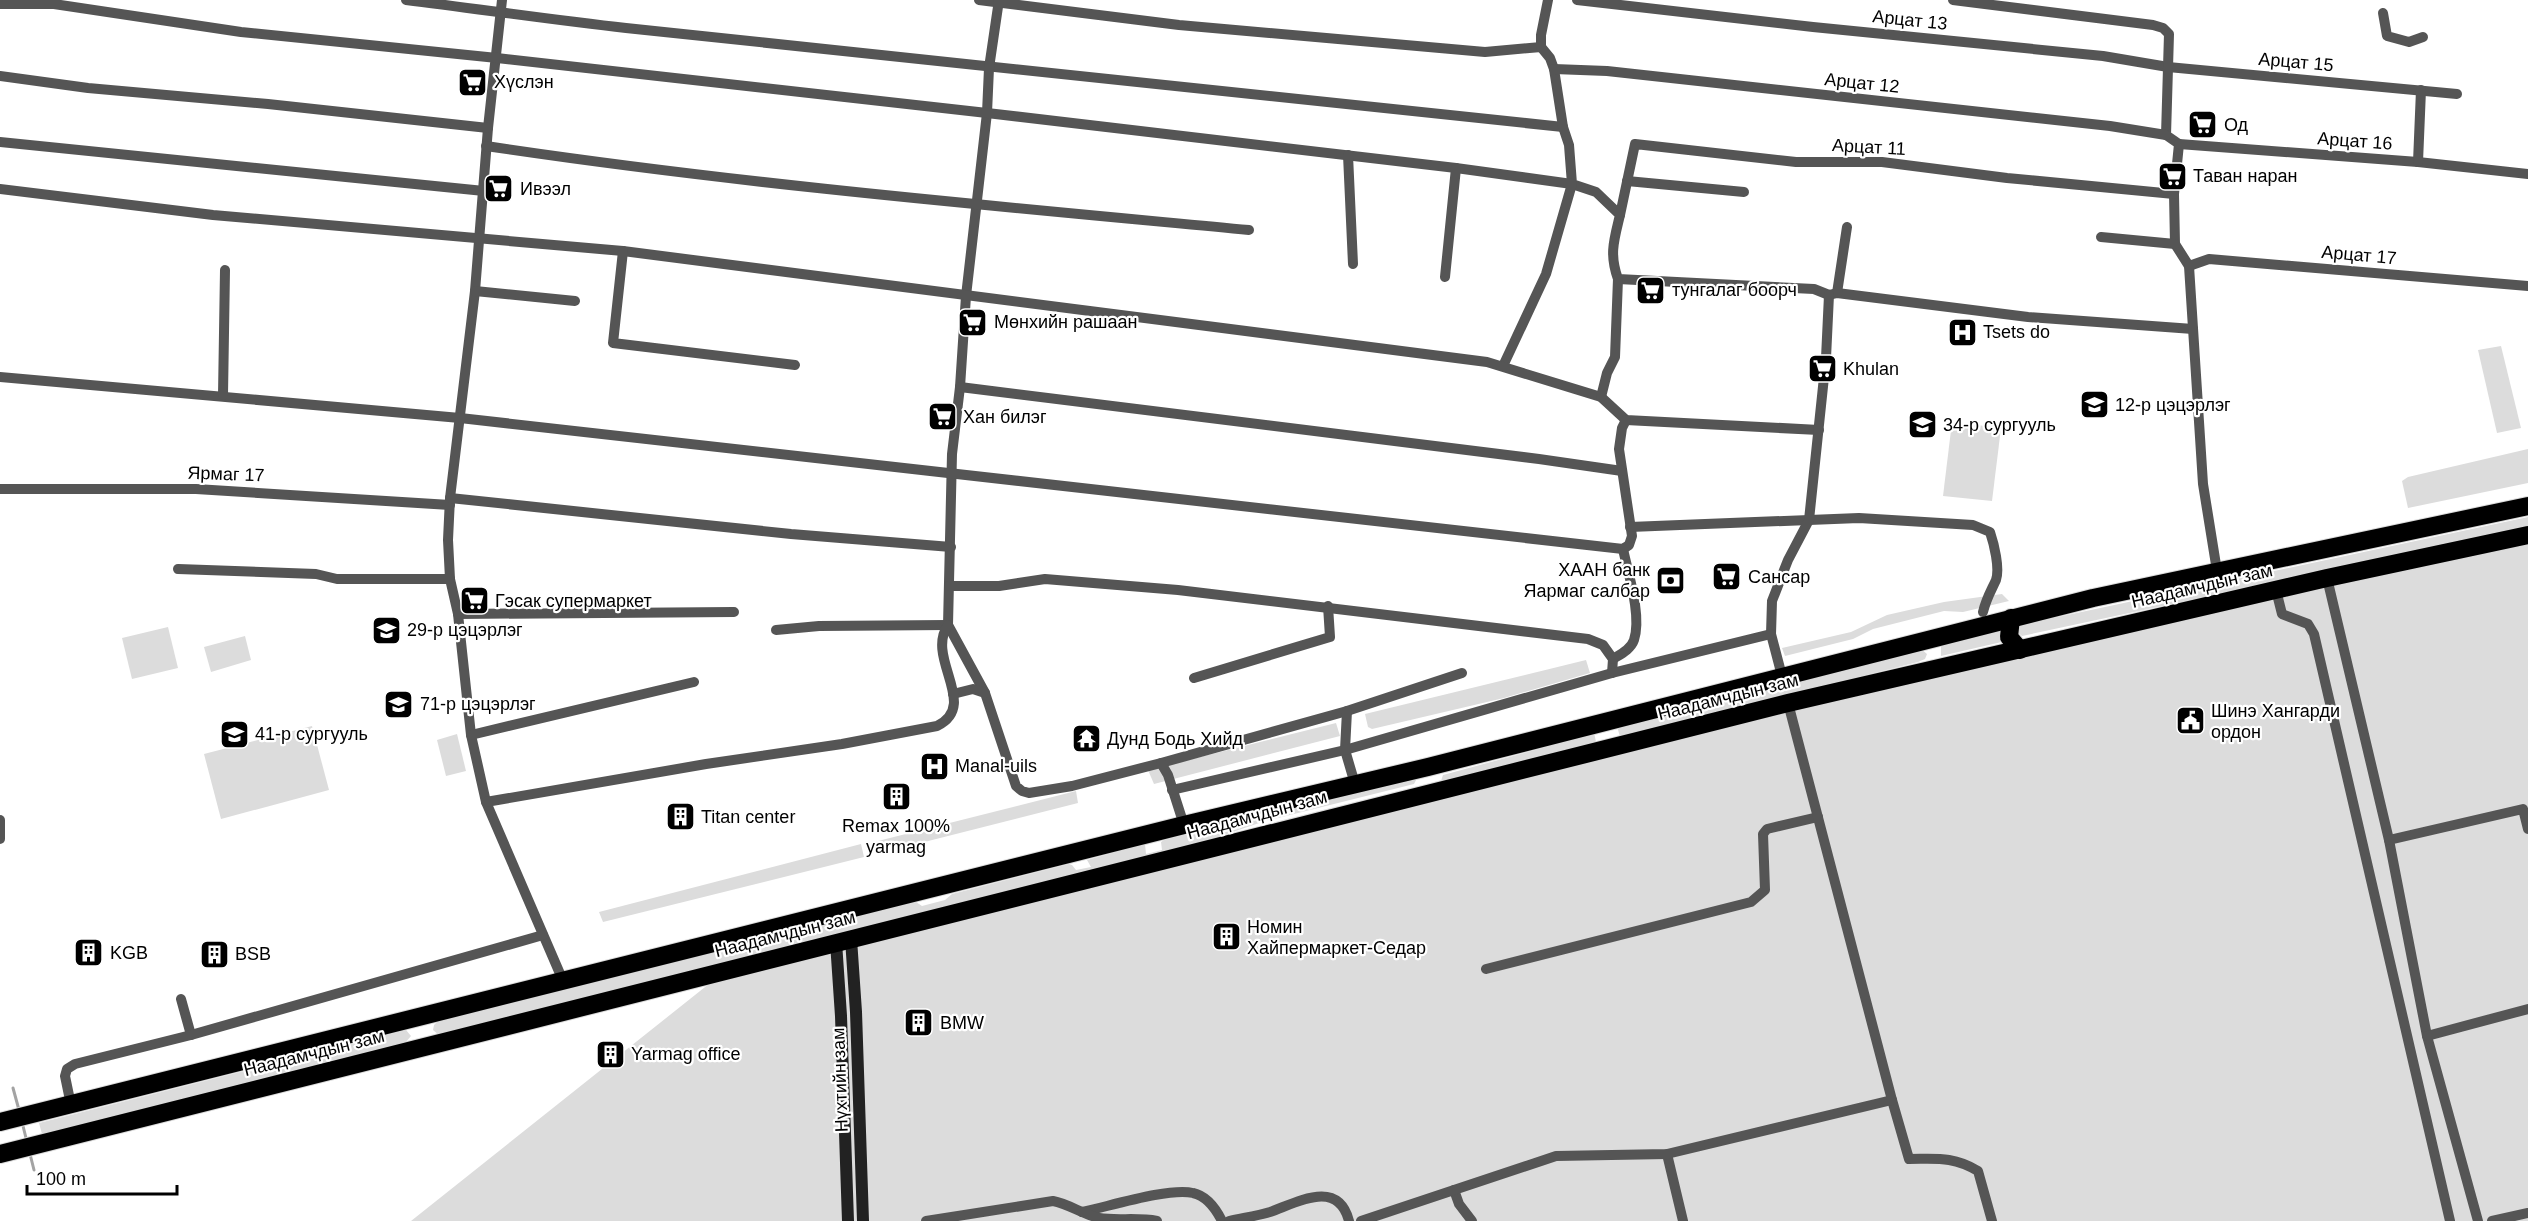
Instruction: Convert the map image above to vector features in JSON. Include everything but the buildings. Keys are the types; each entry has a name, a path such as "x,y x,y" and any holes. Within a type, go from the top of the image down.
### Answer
{"highway":[{"name":"Наадамчдын зам","path":"4,1121 564,983 2011,618 2217,571 2528,506"},
{"name":"Наадамчдын зам","path":"8,1152 1788,703 2327,578 2528,535"},
{"path":"2011,618 2009,637 2020,650"},
{"path":"1924,640 1935,655 1933,670"},
{"path":"1428,766 1435,791"},
{"path":"1155,833 1152,847 1163,861"},
{"path":"1072,854 1083,867 1081,881"},
{"path":"931,890 938,916"},
{"path":"418,1018 426,1047"}],"main road":[{"name":"Нүхтийн зам","path":"843,940 841,1016 848,1221"},
{"name":"Нүхтийн зам","path":"843,940 856,1012 863,1221"}],"street":[{"path":"406,0 502,6 625,27 988,68 1091,76 1563,127"},
{"path":"979,0 1179,25 1485,52 1541,47"},
{"path":"1503,366 1546,274 1572,184 1569,145 1563,127 1554,69 1550,58 1541,47 1548,0"},
{"name":"Арцат 13","path":"1577,0 1606,1 1813,27 2103,56 2168,67"},
{"path":"1953,0 2094,16 2163,28 2169,34 2166,135 2179,144 2174,194 2175,244 2189,266 2203,484 2217,571"},
{"path":"999,1 988,68 987,113 966,296 951,473 948,626 985,693 1016,786 1029,793 1072,786 1347,711 1462,673"},
{"path":"0,4 54,4 242,32 497,58 1456,168 1572,184 1596,192 1620,215"},
{"path":"502,6 486,146 481,238 450,501 448,540 450,579 458,614 471,735 486,802 564,983"},
{"path":"2383,13 2387,36 2409,42 2423,37"},
{"name":"Арцат 15","path":"2168,67 2457,94"},
{"name":"Арцат 12","path":"1554,69 1607,71 2110,126 2166,135"},
{"path":"0,76 488,128"},
{"path":"2418,162 2421,90"},
{"path":"0,142 484,190"},
{"name":"Арцат 11","path":"1601,397 1607,373 1615,357 1618,279 1611,253 1635,144 1796,162 1882,162 2007,178 2174,194"},
{"name":"Арцат 16","path":"2179,144 2418,162 2528,174"},
{"path":"486,146 616,166 977,205 1249,230"},
{"path":"1348,155 1353,264"},
{"path":"1445,277 1456,168"},
{"path":"1627,181 1744,192"},
{"path":"0,189 213,215 623,251 1487,362 1601,397 1626,420 1819,430"},
{"path":"1782,676 1771,634 1772,601 1788,560 1809,520 1833,294 1847,227"},
{"path":"2101,237 2175,244"},
{"path":"623,251 613,343 795,365"},
{"name":"Арцат 17","path":"2189,266 2208,259 2528,286"},
{"path":"223,395 225,270"},
{"path":"1618,279 1814,288 1833,294 2028,317 2193,329"},
{"path":"475,291 575,301"},
{"path":"0,377 187,394 223,395 460,418 1623,549 1629,545 1632,536 1620,442 1626,420"},
{"path":"960,387 1528,457 1623,471"},
{"name":"Ярмаг 17","path":"0,489 196,489 450,501 951,547"},
{"path":"1630,527 1859,518 1973,525 1988,531 1991,535 1997,572 1997,578 1986,598 1983,612"},
{"path":"1613,659 1627,650 1634,641 1636,622 1623,549"},
{"path":"178,568 316,574 337,579 450,579"},
{"path":"2327,578 2389,840 2427,1036 2478,1221"},
{"path":"949,586 999,586 1045,579 1178,590 1328,606 1588,639 1603,645 1613,659 1612,673"},
{"path":"2276,590 2282,614 2308,624 2314,634 2450,1221"},
{"path":"1194,678 1330,638 1328,606"},
{"path":"458,614 734,612"},
{"path":"777,630 819,627 948,626"},
{"path":"486,802 706,764 842,744 937,726 954,714 955,704 942,651 942,634 948,626"},
{"path":"1172,790 1345,750 1612,673 1771,634"},
{"path":"471,735 694,682"},
{"path":"953,694 973,689 985,693"},
{"path":"1788,703 1909,1160 1951,1158 1964,1162 1977,1171 1992,1221"},
{"path":"1347,711 1345,750 1355,784"},
{"path":"1161,763 1168,775 1184,825"},
{"path":"2389,840 2523,809 2528,829"},
{"path":"1486,969 1751,902 1765,890 1763,834 1767,829 1818,817"},
{"path":"0,820 0,839"},
{"path":"71,1105 65,1076 67,1069 75,1064 191,1035 543,935"},
{"path":"181,999 191,1035"},
{"path":"2427,1036 2528,1009"},
{"path":"1361,1221 1556,1156 1667,1154 1892,1100"},
{"path":"1667,1154 1683,1221"},
{"path":"1454,1190 1459,1204 1472,1221"},
{"path":"1082,1212 1163,1195 1193,1193 1216,1209 1222,1221"},
{"path":"1228,1221 1267,1213 1304,1198 1317,1196 1338,1202 1344,1208 1348,1221"},
{"path":"926,1221 1053,1201 1065,1203 1101,1219 1157,1221"},
{"path":"2492,1221 2528,1213"}],"shaded area":[{"path":"2501,346 2521,428 2497,433 2478,350"},
{"path":"1952,422 2001,428 1992,501 1943,496"},
{"path":"2528,449 2528,483 2408,508 2402,481 2408,477"},
{"path":"2528,517 2528,528 2022,636 2017,632 2020,625"},
{"path":"2528,535 2528,1221 411,1221 739,960 440,1036 433,1030 438,1021 916,902 922,906 945,900 952,894 1069,864 1076,870 1091,867 1087,860 1145,844 1146,854 1162,850 1161,842 1164,840 1415,776 1417,778 1414,784 1262,822 1221,836"},
{"path":"2002,594 2009,601 1963,612 1944,611 1873,629 1853,639 1785,656 1782,648 1851,632 1887,615 1944,602"},
{"path":"168,627 178,668 132,679 122,638"},
{"path":"2003,629 2006,641 1941,656 1941,646"},
{"path":"245,636 251,660 211,672 204,647"},
{"path":"1921,649 1927,654 1925,659 1918,662 1620,737 1617,726"},
{"path":"1586,660 1590,673 1504,698 1372,729 1368,727 1365,714"},
{"path":"1336,723 1340,736 1154,784 1148,770"},
{"path":"312,726 329,790 221,819 204,754"},
{"path":"1594,732 1596,742 1441,781 1443,775"},
{"path":"457,734 466,771 446,776 437,740"},
{"path":"1076,791 1078,803 877,854 874,842"},
{"path":"861,844 864,857 603,922 599,912"},
{"path":"406,1030 411,1036 405,1043 42,1134 39,1123"}],"waterway":[{"path":"13,1088 19,1110"},
{"path":"22,1122 27,1142"},
{"path":"30,1154 34,1170"}],"place":[{"name":"Хүслэн","path":"473,82"},
{"name":"Од","path":"2203,125"},
{"name":"Таван наран","path":"2172,176"},
{"name":"Ивээл","path":"499,189"},
{"name":"тунгалаг боорч","path":"1651,290"},
{"name":"Мөнхийн рашаан","path":"973,322"},
{"name":"Tsets do","path":"1962,332"},
{"name":"Khulan","path":"1822,369"},
{"name":"12-р цэцэрлэг","path":"2094,405"},
{"name":"Хан билэг","path":"942,417"},
{"name":"34-р сургууль","path":"1922,425"},
{"name":"Сансар","path":"1727,577"},
{"name":"ХААН банк Яармаг салбар","path":"1671,580"},
{"name":"Гэсак супермаркет","path":"474,601"},
{"name":"29-р цэцэрлэг","path":"386,630"},
{"name":"71-р цэцэрлэг","path":"399,704"},
{"name":"Шинэ Хангарди ордон","path":"2190,721"},
{"name":"41-р сургууль","path":"234,734"},
{"name":"Дунд Бодь Хийд","path":"1086,739"},
{"name":"Manal-uils","path":"934,766"},
{"name":"Remax 100% yarmag","path":"896,797"},
{"name":"Titan center","path":"680,817"},
{"name":"Номин Хайпермаркет-Седар","path":"1226,937"},
{"name":"KGB","path":"89,953"},
{"name":"BSB","path":"214,954"},
{"name":"BMW","path":"919,1023"},
{"name":"Yarmag office","path":"610,1054"}]}
